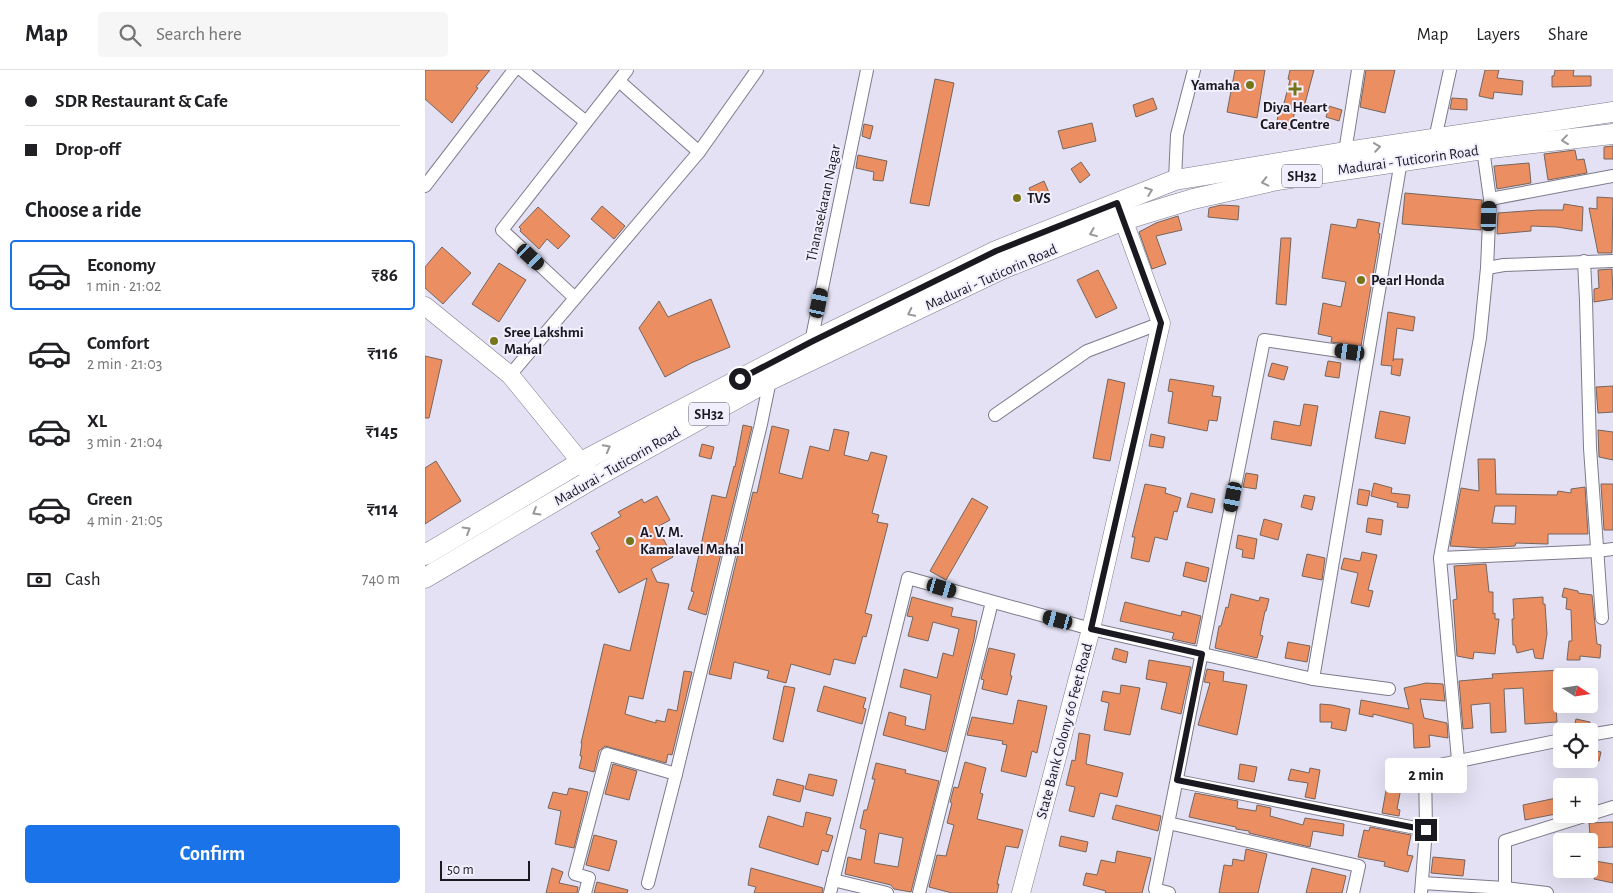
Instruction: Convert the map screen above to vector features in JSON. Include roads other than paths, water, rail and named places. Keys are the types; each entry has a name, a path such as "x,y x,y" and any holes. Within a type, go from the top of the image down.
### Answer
{"main road":[{"name":"Madurai - Tuticorin Road","path":"425,578 593,478 770,380 1121,212 1175,180 1435,138 1613,112"},
{"name":"Madurai - Tuticorin Road","path":"425,555 581,462 811,342 996,251 1121,212 1193,199 1277,180 1483,149 1613,134"}],"street":[{"path":"425,186 514,70"},
{"path":"522,70 586,122"},
{"path":"575,298 502,230 627,70"},
{"path":"510,375 699,152 757,70"},
{"name":"Thanasekaran Nagar","path":"811,342 867,70"},
{"path":"1175,180 1177,135 1194,70"},
{"path":"1345,152 1358,70"},
{"path":"1435,138 1450,70"},
{"path":"619,81 699,152"},
{"path":"1458,760 1439,558 1480,338 1487,268 1490,198 1483,149"},
{"path":"1313,680 1401,161"},
{"path":"1490,198 1613,176"},
{"path":"995,415 1087,351 1161,323 1121,212"},
{"path":"1487,268 1504,265 1613,260"},
{"path":"1584,261 1590,448 1602,618"},
{"path":"425,306 510,375 593,478"},
{"name":"State Bank Colony 60 Feet Road","path":"1021,893 1091,629 1161,323"},
{"path":"1169,893 1155,891 1264,340 1367,354"},
{"path":"648,883 677,774 770,380"},
{"path":"1439,558 1613,549"},
{"path":"830,893 908,578 1091,629 1313,680 1389,689"},
{"path":"919,893 993,602"},
{"path":"1598,734 1613,731"},
{"path":"1547,893 1505,888 1422,888 1426,830 1425,768 1553,742"},
{"path":"585,893 589,878 575,874 607,754 677,774"},
{"path":"1177,780 1426,830"},
{"path":"1505,888 1505,840 1613,807"},
{"path":"1168,823 1359,866 1353,893"},
{"path":"833,880 887,893"}],"place":[{"name":"Yamaha","path":"1250,85"},
{"name":"Diya Heart Care Centre","path":"1295,89"},
{"name":"TVS","path":"1017,198"},
{"name":"Pearl Honda","path":"1361,280"},
{"name":"Sree Lakshmi Mahal","path":"494,341"},
{"name":"A. V. M. Kamalavel Mahal","path":"630,541"}]}
